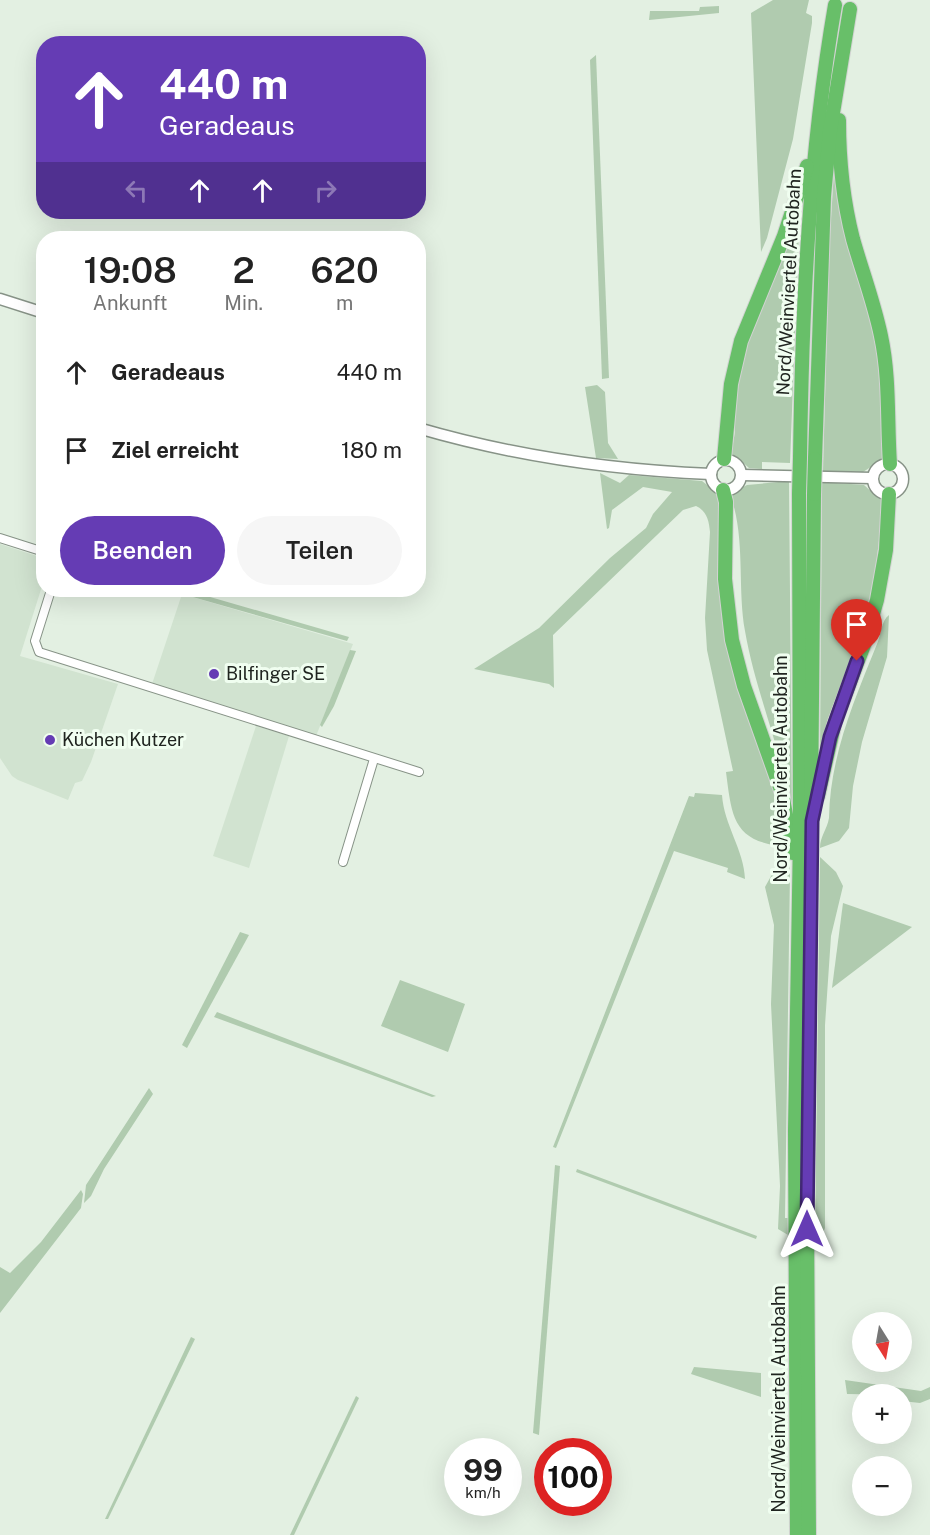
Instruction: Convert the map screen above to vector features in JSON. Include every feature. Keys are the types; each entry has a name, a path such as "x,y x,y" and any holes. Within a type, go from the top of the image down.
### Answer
{"highway":[{"name":"Nord/Weinviertel Autobahn","path":"809,1535 807,1201 812,821 806,494 800,458 803,291 814,147 835,5"},
{"name":"Nord/Weinviertel Autobahn","path":"797,1535 795,1130 806,494 814,459 821,233 830,131 850,9"},
{"path":"839,79 841,175 851,228 875,310 884,352 889,395 890,464"},
{"path":"724,459 731,384 741,341 784,236 814,147"},
{"path":"723,490 726,502 725,579 732,640 744,686 782,793 799,892"},
{"path":"812,821 835,722 866,638 881,583 889,494"}],"main road":[{"path":"0,299 36,310"},
{"path":"426,430 553,459 640,470 711,474"},
{"path":"724,459 737,463 742,475 736,487 723,490 715,485 711,474 714,466 724,459"},
{"path":"890,464 898,467 903,479 900,487 889,494 879,491 872,478 877,468 890,464"},
{"path":"742,475 872,478"}],"street":[{"path":"0,538 36,549"},
{"path":"49,597 35,641 36,649 46,655 419,772"},
{"path":"343,862 374,759"}],"shaded area":[{"path":"773,0 809,0 806,13 812,16 812,23 793,139 767,238 761,252 751,13"},
{"path":"719,6 719,13 649,20 650,11 699,11 700,7"},
{"path":"596,55 609,378 602,379 590,60"},
{"path":"834,171 880,359 883,459 863,472 823,471 829,250"},
{"path":"800,204 790,463 762,462 762,469 749,468 737,457 731,455 735,432 734,400 745,342"},
{"path":"597,385 605,392 608,443 618,459 596,458 585,387"},
{"path":"600,473 620,483 629,475 702,481 719,494 721,574 787,847 756,840 746,833 738,825 730,802 726,772 733,771 707,650 705,618 710,532 707,517 700,508 696,506 683,510 553,635 554,688 549,684 474,669 539,628 610,558 646,528 653,514 672,492 643,487 612,510 607,529"},
{"path":"789,481 792,818 783,771 745,631 740,545 730,494 747,485"},
{"path":"822,482 864,485 875,495 884,497 873,592 860,636 832,708 820,754"},
{"path":"0,544 36,556 36,597 39,597 20,656 118,684 91,762 82,781 75,783 68,800 18,780 12,776 0,758"},
{"path":"181,597 192,597 353,644 316,736 152,684"},
{"path":"193,597 210,597 349,637 347,641"},
{"path":"889,615 887,657 862,742 853,786 849,828 839,841 820,848 829,818 830,795 845,729 883,624"},
{"path":"350,650 356,651 334,706 322,727 320,725"},
{"path":"256,726 289,736 249,868 213,856"},
{"path":"695,793 722,795 726,817 741,858 745,879 727,872 728,868 674,851 556,1148 553,1147 689,796 694,797"},
{"path":"788,856 790,873 785,1218 788,1218 788,1235 778,1229 780,1186 771,1004 774,925 765,887 781,858"},
{"path":"820,857 836,872 843,886 831,936 825,1025 825,1228 823,1233 815,1235"},
{"path":"843,903 912,927 832,988"},
{"path":"240,932 249,935 187,1048 182,1045"},
{"path":"400,980 465,1004 448,1052 381,1026"},
{"path":"217,1012 436,1096 432,1097 214,1017"},
{"path":"149,1088 153,1094 104,1169 91,1196 84,1203 86,1185"},
{"path":"555,1165 560,1166 539,1435 533,1433"},
{"path":"577,1169 757,1236 756,1239 576,1172"},
{"path":"81,1190 83,1194 81,1208 0,1313 0,1267 10,1273 41,1242"},
{"path":"191,1337 195,1339 108,1519 105,1519"},
{"path":"694,1367 761,1373 761,1397 691,1374"},
{"path":"845,1380 873,1384 852,1384 852,1394 847,1394"},
{"path":"930,1387 930,1399 920,1403 912,1402 912,1390 921,1391"},
{"path":"356,1396 359,1398 294,1535 290,1535"}],"place":[{"name":"Bilfinger SE","path":"214,674"},
{"name":"Küchen Kutzer","path":"50,740"}],"route":[{"path":"807,1229 812,821 830,737 857,661"}]}
